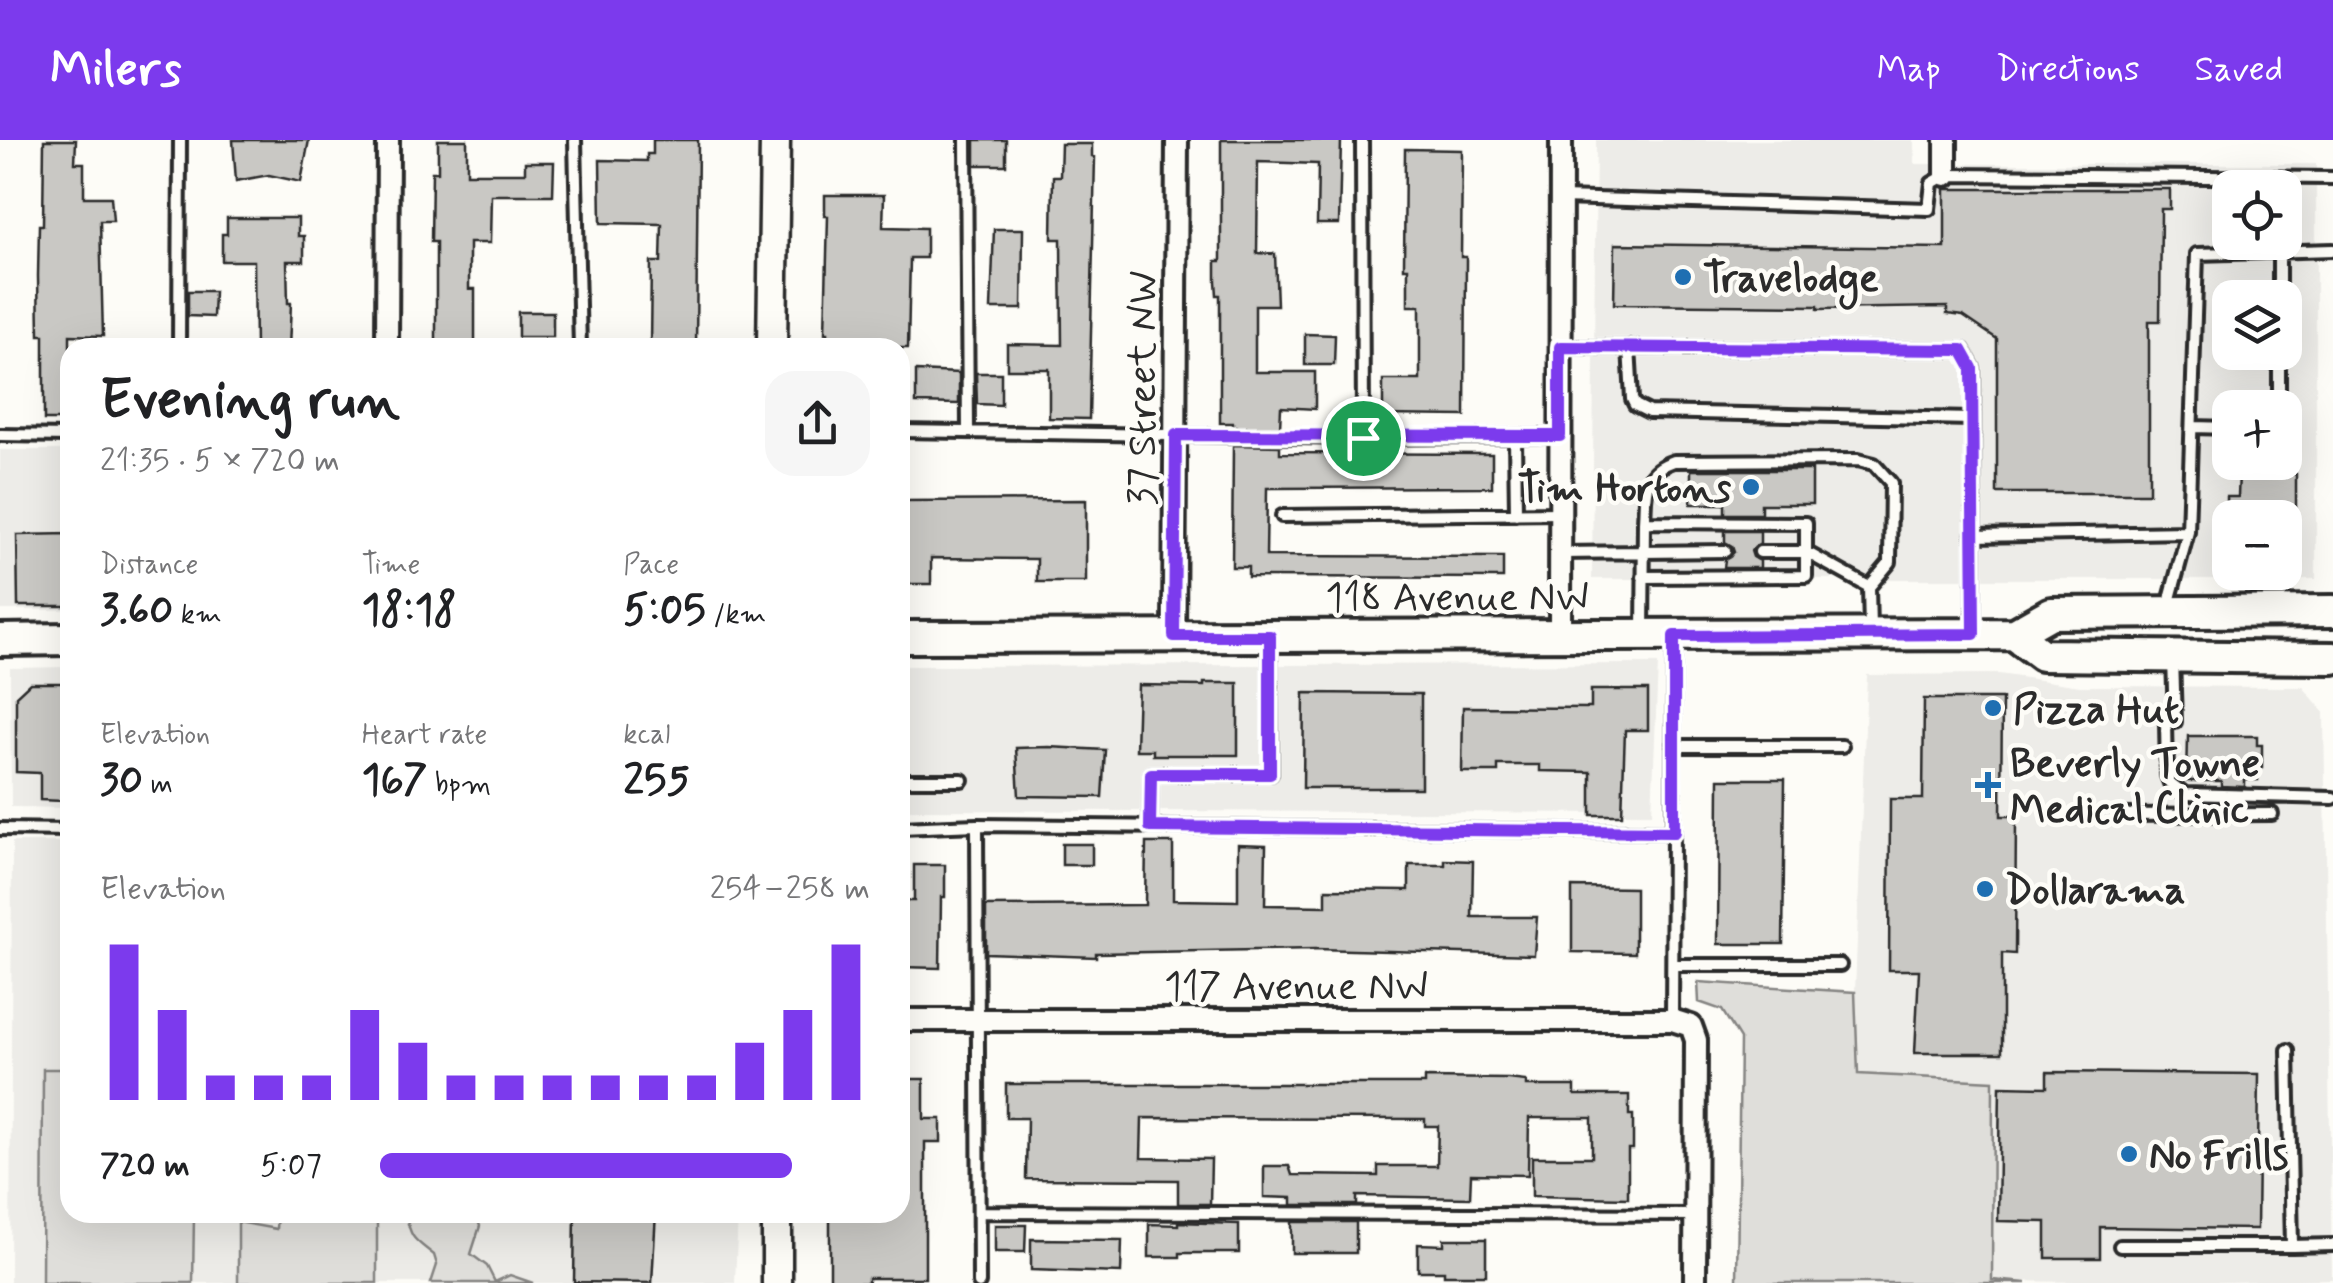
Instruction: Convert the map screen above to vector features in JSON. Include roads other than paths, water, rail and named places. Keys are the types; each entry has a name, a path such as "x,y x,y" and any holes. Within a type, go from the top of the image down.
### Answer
{"main road":[{"name":"118 Avenue NW","path":"910,637 2014,634 2051,614 2333,610"},
{"name":"118 Avenue NW","path":"2014,634 2042,656 2333,658"},
{"path":"0,640 60,640"}],"street":[{"path":"387,338 388,140"},
{"path":"772,338 775,140"},
{"name":"37 Street NW","path":"1174,636 1177,140"},
{"path":"1560,636 1561,140"},
{"path":"1946,140 1946,175"},
{"name":"117 Avenue NW","path":"910,1020 1682,1023"},
{"path":"1682,1023 1696,1040 1695,1283"},
{"path":"777,1223 777,1283"}],"lane":[{"path":"179,338 180,140"},
{"path":"574,140 580,338"},
{"path":"966,140 968,431"},
{"path":"1362,140 1363,438"},
{"path":"1561,198 1929,208 1932,183 1946,175 2333,178"},
{"path":"2302,251 2333,250"},
{"path":"2166,612 2188,532 2197,254 2212,254"},
{"path":"1560,347 1956,348 1968,356 1972,368 1974,634"},
{"path":"1628,347 1632,399 1635,405 1650,412 1972,419"},
{"path":"2192,427 2212,428"},
{"path":"910,431 1363,438 1560,436"},
{"path":"0,434 60,436"},
{"path":"1515,436 1516,514"},
{"path":"1642,636 1647,483 1652,472 1674,460 1858,460 1874,464 1891,483 1890,562 1869,587 1870,635"},
{"path":"1282,516 1560,513"},
{"path":"1643,577 1806,576 1806,523 1644,522"},
{"path":"1973,536 2188,532"},
{"path":"1560,553 1724,551"},
{"path":"1760,552 1806,552 1869,587"},
{"path":"1150,827 1151,774 1270,774 1270,636"},
{"path":"1674,636 1673,964 1682,1023"},
{"path":"2173,658 2167,775 2178,790 2194,795 2333,798"},
{"path":"1674,746 1842,746"},
{"path":"910,780 962,780"},
{"path":"2121,815 2272,814"},
{"path":"977,826 980,1283"},
{"path":"910,828 1674,832"},
{"path":"0,830 60,830"},
{"path":"1673,964 1840,965"},
{"path":"2288,1050 2292,1246"},
{"path":"980,1212 1698,1215"},
{"path":"2120,1246 2333,1245"}],"place":[{"name":"Travelodge","path":"1683,277"},
{"name":"Tim Hortons","path":"1751,487"},
{"name":"Pizza Hut","path":"1993,708"},
{"name":"Beverly Towne Medical Clinic","path":"1988,785"},
{"name":"Dollarama","path":"1985,889"},
{"name":"No Frills","path":"2129,1154"}]}
